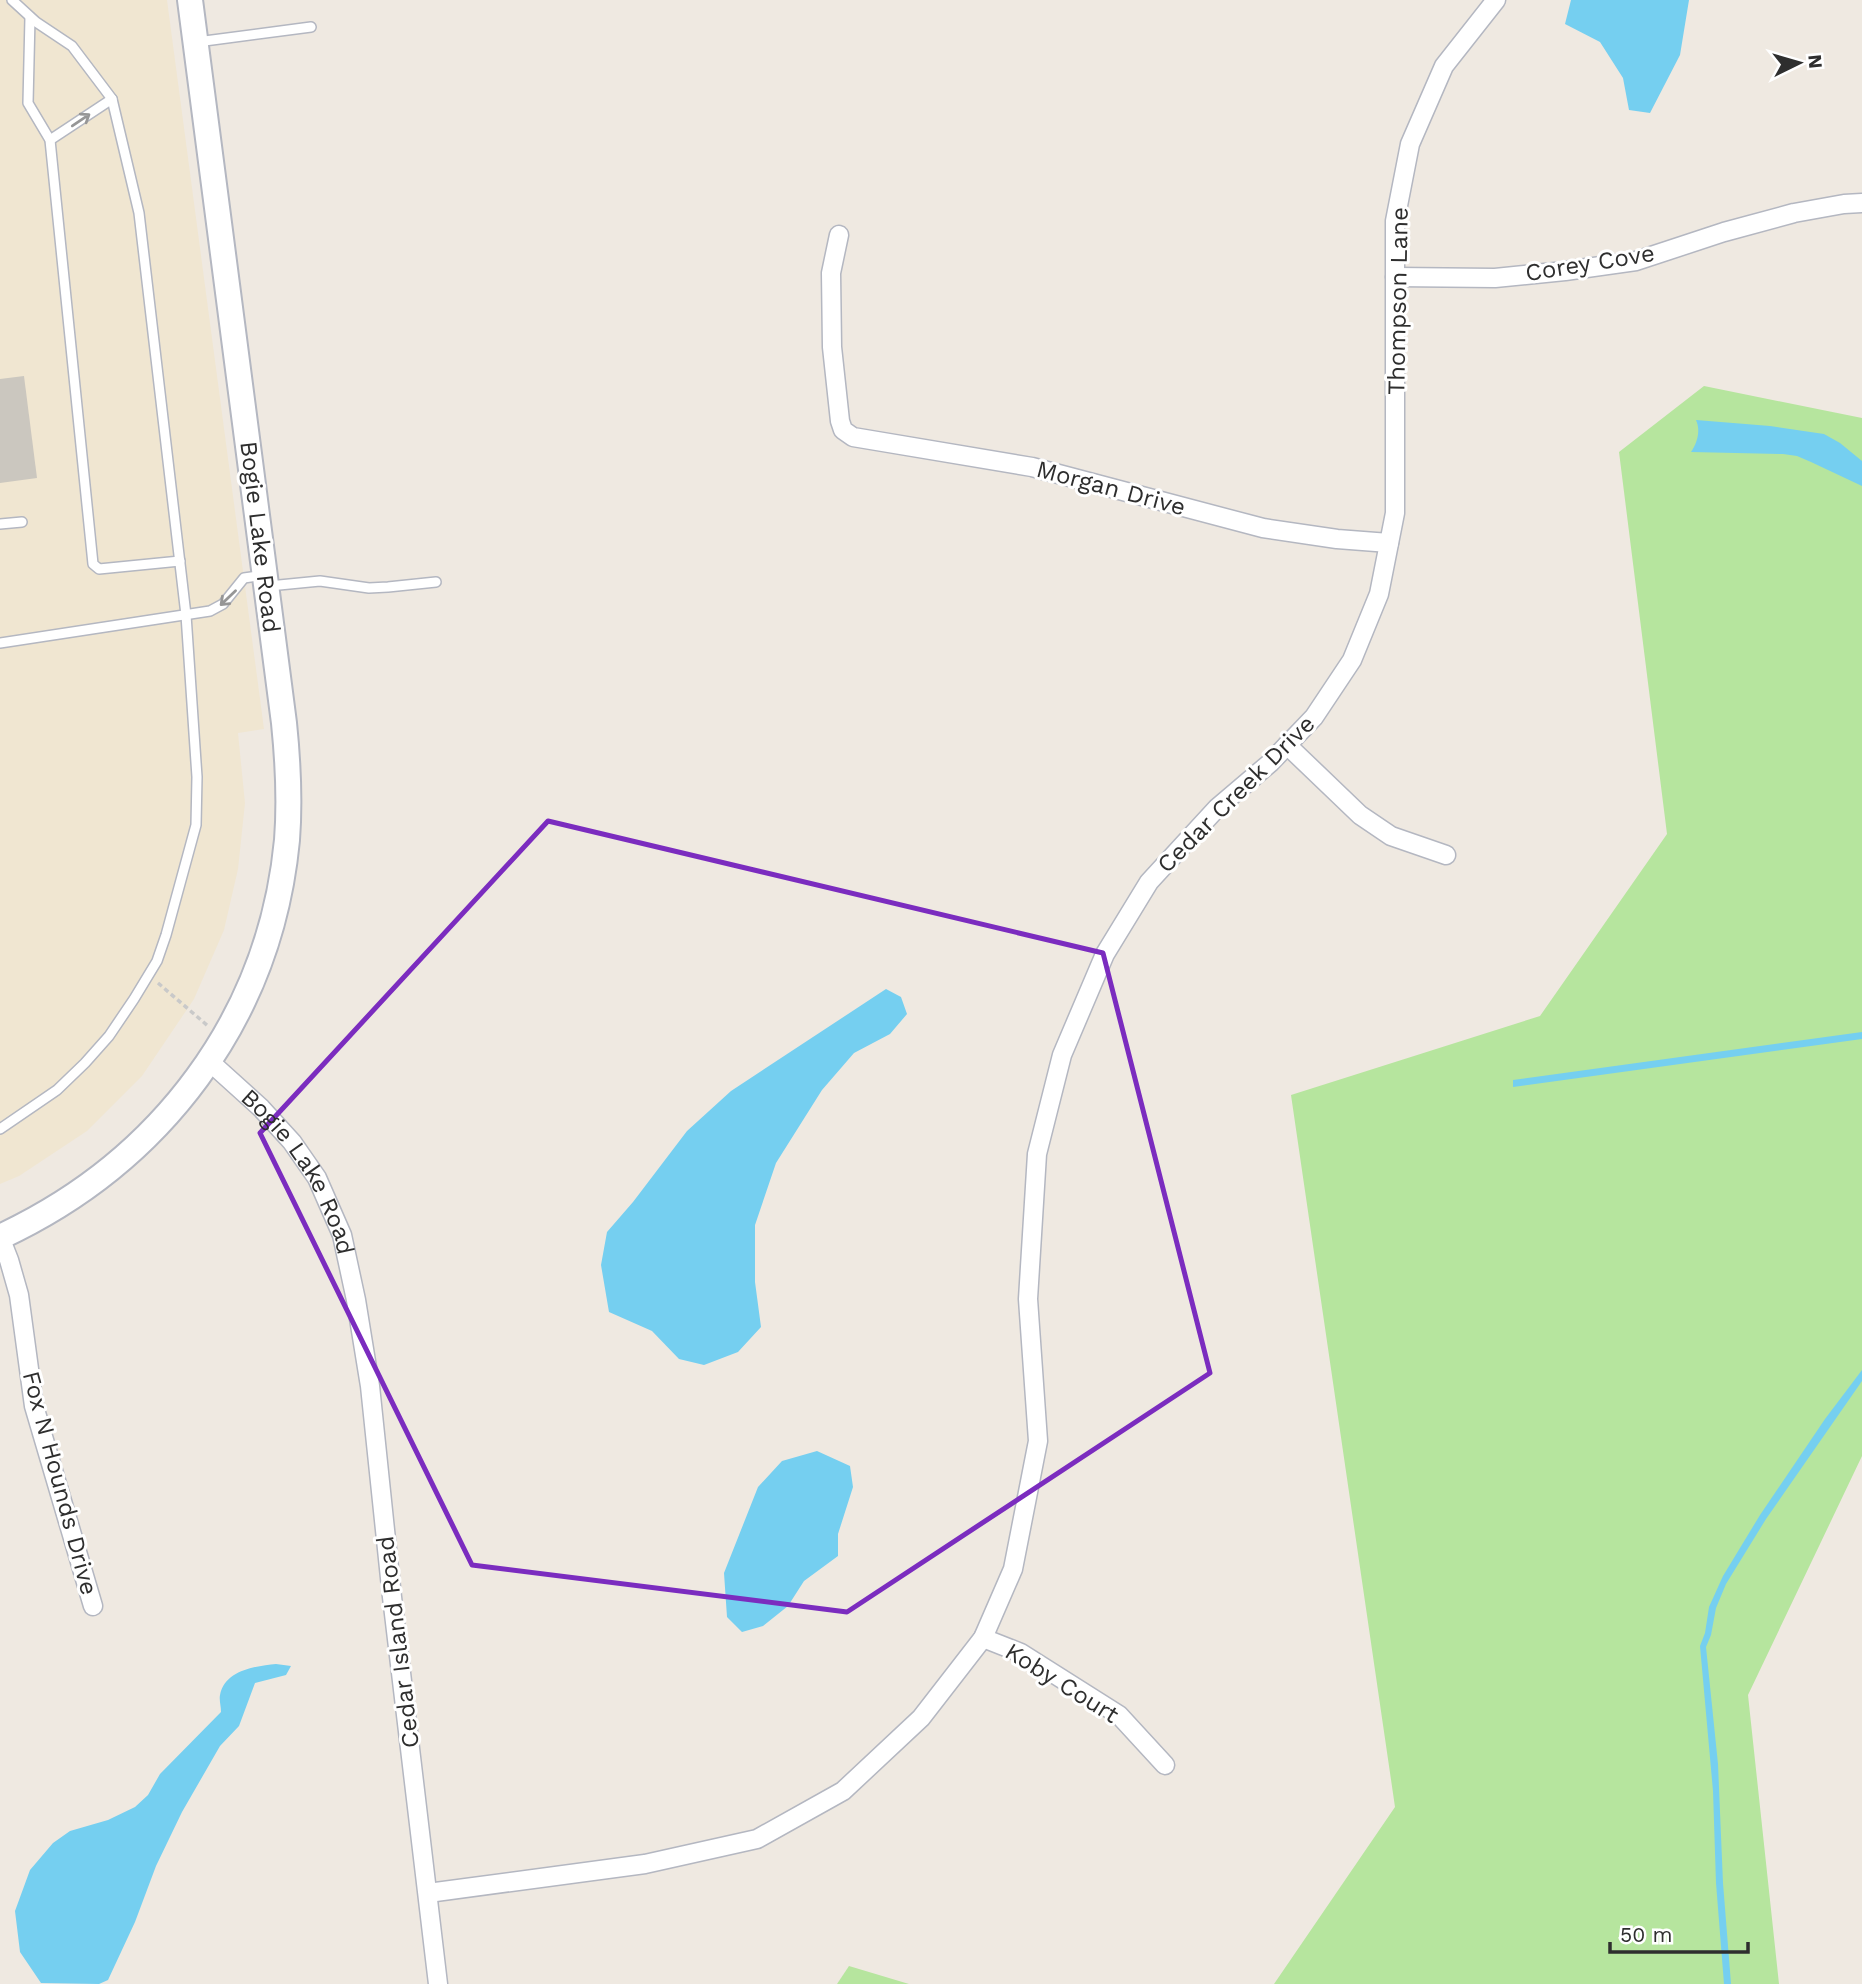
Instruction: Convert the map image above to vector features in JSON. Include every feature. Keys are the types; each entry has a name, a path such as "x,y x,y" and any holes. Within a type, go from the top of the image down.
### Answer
{"main road":[{"name":"Bogie Lake Road","path":"0,1237 61,1205 96,1181 161,1123 186,1093 223,1038 246,994 265,944 279,892 287,839 289,794 286,746 190,0"}],"street":[{"name":"Thompson Lane","path":"1389,543 1395,513 1395,221 1409,144 1444,66 1496,0"},
{"name":"Corey Cove","path":"1395,277 1495,278 1636,261 1724,232 1794,213 1862,203"},
{"name":"Morgan Drive","path":"839,235 831,273 832,347 840,421 844,430 853,437 1032,467 1263,528 1337,539 1389,543"},
{"name":"Cedar Creek Drive","path":"428,1893 645,1864 757,1839 843,1791 921,1718 983,1638 1013,1570 1038,1441 1028,1299 1037,1154 1062,1055 1105,954 1149,882 1217,807 1270,763 1314,716 1352,660 1379,594 1389,543"},
{"path":"1287,745 1360,815 1391,836 1446,855"},
{"name":"Bogie Lake Road","path":"209,1061 277,1124 317,1178 342,1236 356,1300"},
{"name":"Fox N Hounds Drive","path":"0,1237 19,1295 34,1406 93,1606"},
{"name":"Cedar Island Road","path":"356,1300 370,1387 438,1984"},
{"name":"Koby Court","path":"983,1638 1021,1653 1119,1715 1165,1765"}],"lane":[{"path":"0,1129 57,1090 85,1063 109,1036 157,961 196,825 197,777 186,615 139,214 112,99 72,46 30,17 12,0"},
{"path":"30,17 28,103 50,140 93,564 99,569 180,561"},
{"path":"196,42 311,27"},
{"path":"50,140 112,99"},
{"path":"0,524 22,522"},
{"path":"0,643 211,611 223,604 244,578 266,581 320,581 369,588 436,582"}],"path":[{"path":"148,976 223,1038"}],"highlighted area":[{"path":"548,821 1103,953 1210,1373 847,1612 472,1565 260,1133"}],"shaded area":[{"path":"0,0 167,0 264,729 238,733 245,803 238,869 224,930 194,999 142,1076 87,1131 19,1176 0,1184"}],"green space":[{"path":"1704,386 1862,418 1862,1456 1748,1695 1779,1984 1274,1984 1395,1807 1291,1095 1540,1016 1667,834 1619,452"},
{"path":"849,1966 909,1984 837,1984"}],"water":[{"path":"1571,0 1689,0 1680,55 1650,113 1629,110 1623,78 1600,42 1565,24"},
{"path":"1696,420 1824,434 1862,461 1862,486 1797,456 1691,452 1698,437"},
{"path":"886,989 901,997 907,1014 890,1034 854,1053 822,1090 776,1163 755,1225 755,1282 761,1327 738,1352 704,1365 679,1359 652,1331 609,1312 601,1265 607,1232 687,1131 731,1091"},
{"path":"1862,1032 1862,1039 1513,1087 1513,1080"},
{"path":"1862,1370 1862,1381 1766,1519 1726,1584 1716,1608 1706,1647 1718,1764 1731,1984 1724,1984 1716,1883 1713,1791 1700,1646 1709,1607 1723,1576 1760,1515"},
{"path":"817,1451 850,1466 853,1487 838,1534 838,1556 804,1581 788,1606 763,1626 742,1632 727,1617 724,1573 758,1487 782,1461"},
{"path":"276,1664 291,1666 286,1675 255,1683 239,1726 220,1746 182,1812 108,1980 99,1984 41,1983 20,1952 15,1911 30,1870 53,1843 70,1831 108,1820 135,1807 148,1795 160,1774 221,1712 220,1695 228,1680 242,1671"}],"building":[{"path":"24,376 37,478 0,483 0,379"}]}
